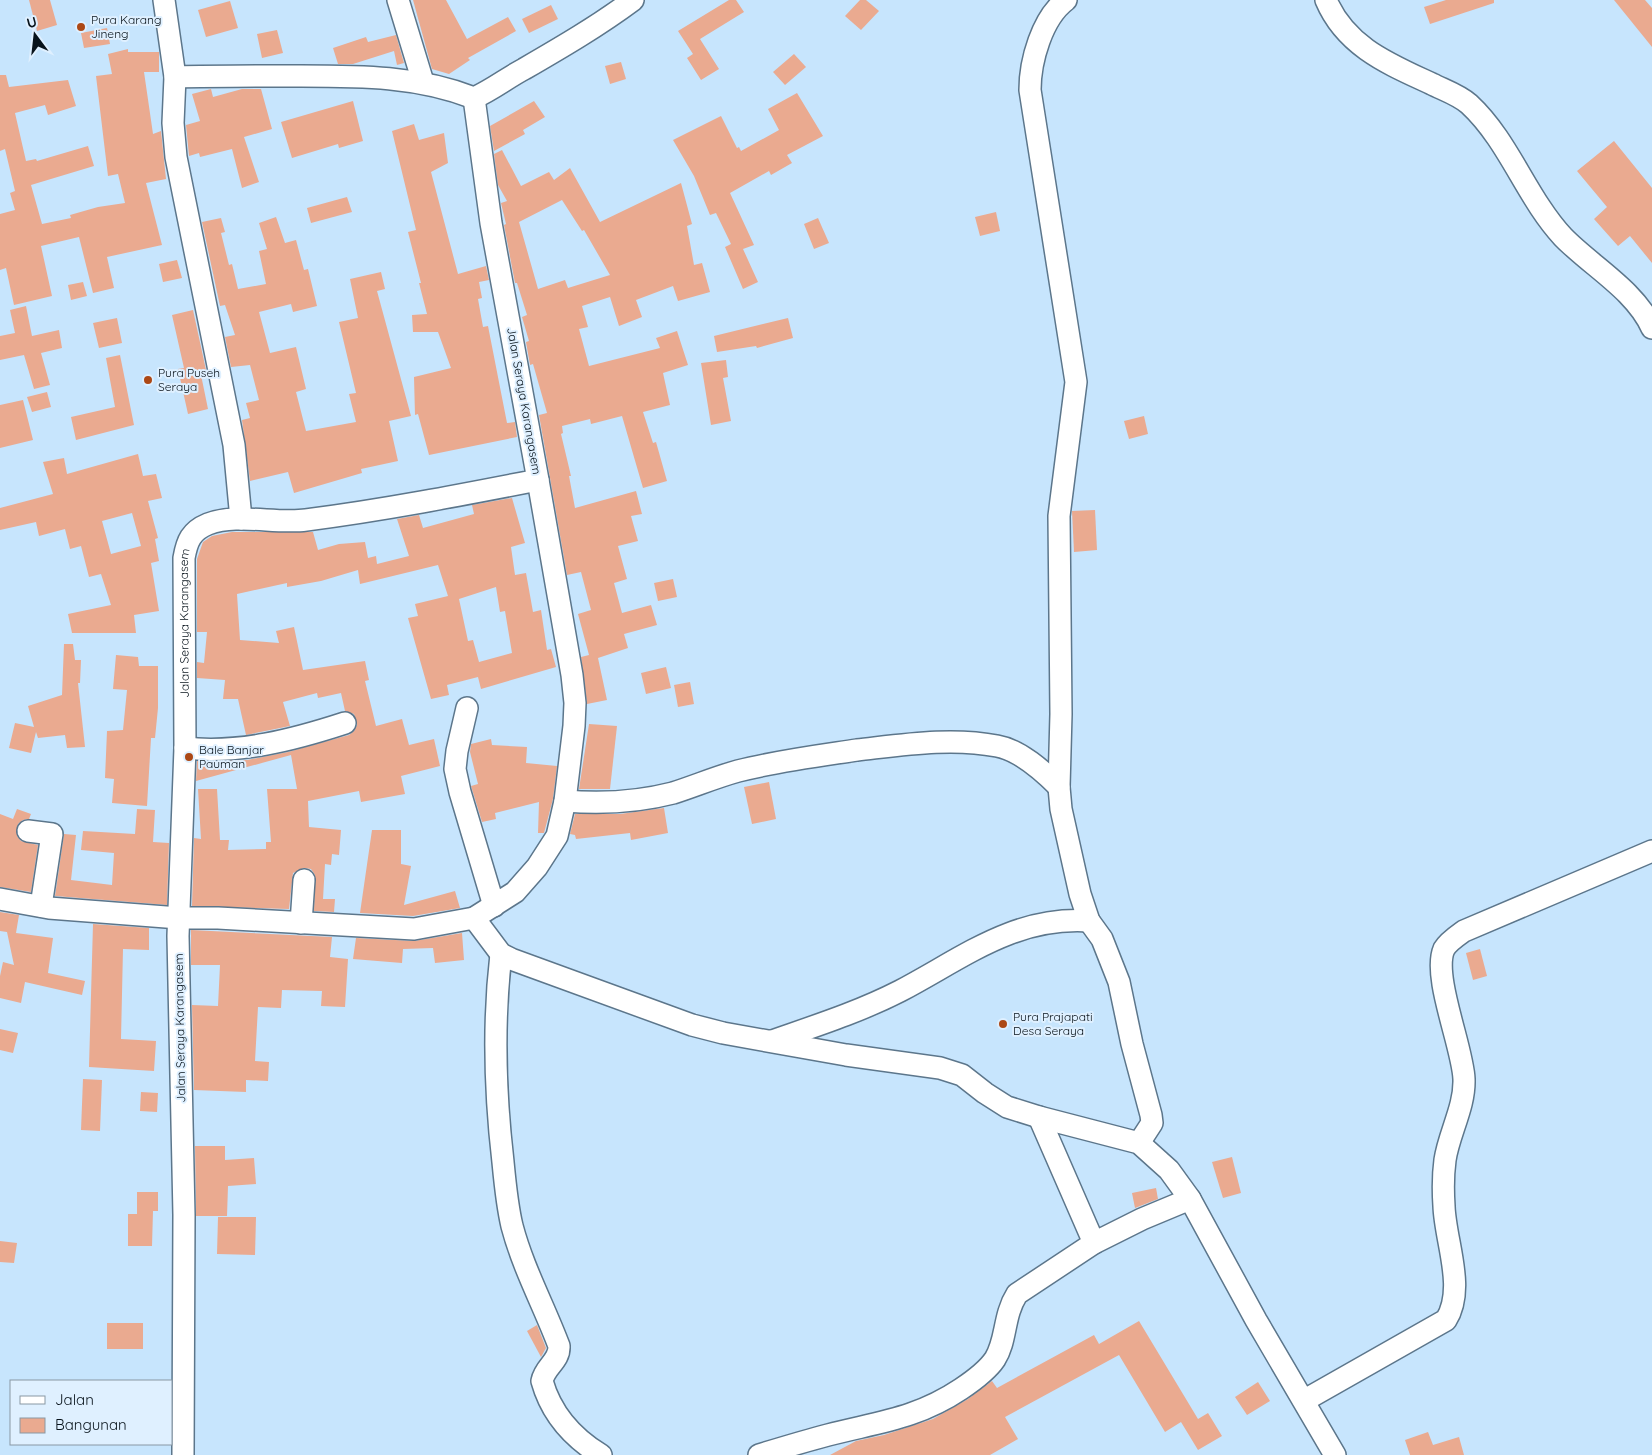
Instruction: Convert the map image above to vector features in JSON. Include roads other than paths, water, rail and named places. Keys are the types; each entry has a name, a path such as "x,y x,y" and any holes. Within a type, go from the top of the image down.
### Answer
{"street":[{"path":"164,0 175,77 173,123 176,157 233,437 241,519"},
{"path":"398,0 422,82"},
{"path":"175,77 363,76 422,82 452,89 474,98 493,90 557,51 633,0"},
{"path":"1066,0 1059,5 1042,36 1030,74 1030,90 1076,382 1059,516 1059,787 1066,838 1089,921 1102,939 1119,982 1132,1044 1152,1115 1152,1123 1139,1143"},
{"path":"1326,0 1342,30 1382,61 1468,102 1492,130 1545,214 1562,236 1628,295 1644,312 1652,328"},
{"name":"Jalan Seraya Karangasem","path":"183,1455 184,1215 180,918 184,748 184,558 187,541 195,530 210,523 241,519 306,520 405,505 538,480 491,223 474,98"},
{"path":"0,898 41,906 180,918 218,918 414,929 474,918 515,892 558,836 565,800 575,703 567,644 538,480"},
{"path":"467,708 455,769 494,906"},
{"path":"184,748 220,750 258,745 304,736 345,723"},
{"path":"565,800 594,804 644,799 674,792 738,771 789,759 902,745 954,743 997,746 1013,752 1046,774 1059,787"},
{"path":"28,831 52,834 41,906"},
{"path":"1305,1400 1446,1320 1451,1311 1454,1287 1444,1207 1445,1160 1464,1096 1464,1078 1444,982 1441,962 1444,948 1464,931 1652,851"},
{"path":"301,923 304,880"},
{"path":"474,918 501,954 692,1025 723,1033 884,1061 940,1068 962,1075 995,1100 1039,1117 1139,1143 1169,1170 1190,1198 1256,1320 1305,1400 1335,1455"},
{"path":"772,1041 892,994 1000,936 1044,924 1070,920 1089,921"},
{"path":"501,954 498,980 496,1068 499,1127 507,1202 512,1225 530,1281 559,1346 558,1358 546,1369 542,1380 553,1405 574,1436 601,1455"},
{"path":"1039,1117 1094,1243"},
{"path":"758,1455 829,1435 904,1418 926,1410 949,1397 972,1382 994,1359 1001,1345 1009,1307 1017,1294 1094,1243 1142,1218 1190,1198"}],"place":[{"name":"Pura Karang Jineng","path":"81,27"},
{"name":"Pura Puseh Seraya","path":"148,380"},
{"name":"Bale Banjar Pauman","path":"189,757"},
{"name":"Pura Prajapati Desa Seraya","path":"1003,1024"}]}
